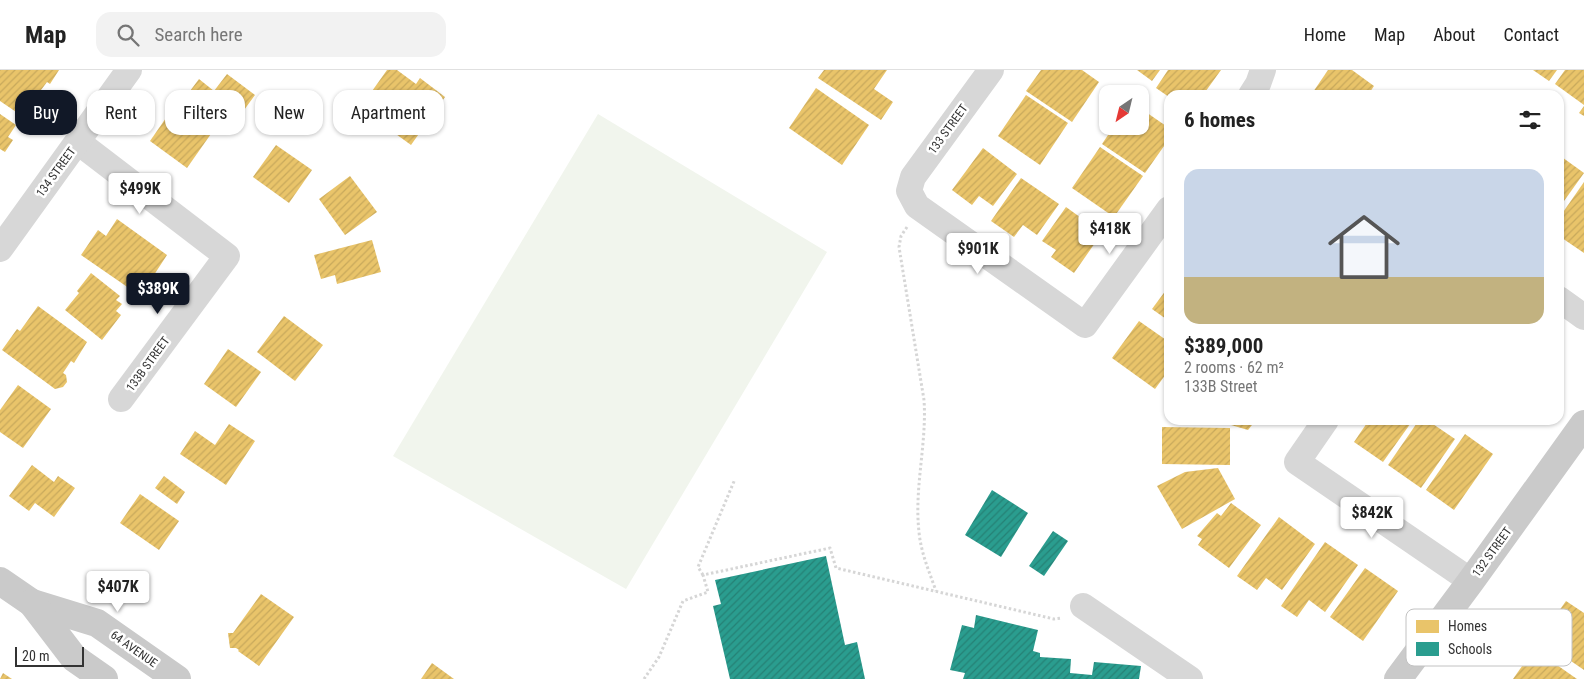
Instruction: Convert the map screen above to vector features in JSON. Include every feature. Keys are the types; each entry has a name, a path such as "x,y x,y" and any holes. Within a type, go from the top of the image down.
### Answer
{"main road":[{"name":"132 STREET","path":"1451,609 1584,424"},
{"name":"64 AVENUE","path":"0,581 32,603 97,623 177,679"},
{"name":"64 AVENUE","path":"32,603 74,658 104,679"},
{"name":"132 STREET","path":"1398,679 1408,666"}],"street":[{"name":"134 STREET","path":"0,249 129,70"},
{"name":"133 STREET","path":"991,70 913,178 910,191 917,206 1085,325 1164,216"},
{"path":"1254,90 1263,70"},
{"name":"133B STREET","path":"78,142 227,256 122,399"},
{"path":"1564,303 1584,317"},
{"path":"1323,425 1297,462 1471,582"},
{"path":"1087,609 1190,679"}],"path":[{"path":"911,223 901,236 899,247 925,409 918,508 919,531 924,558 936,591"},
{"path":"644,679 659,656 683,601 708,592 703,575 698,567 735,480"},
{"path":"703,575 830,548 836,568 1054,619 1087,609"}],"shaded area":[{"path":"598,114 827,252 626,589 393,456"}],"building: Homes":[{"path":"0,70 59,70 50,84 47,82 41,90 15,90 15,111 0,101"},
{"path":"387,70 397,70 416,84 420,78 436,90 373,90"},
{"path":"824,70 887,70 874,89 893,102 881,120 818,78"},
{"path":"1041,70 1082,70 1099,82 1072,122 1026,91"},
{"path":"1137,70 1160,70 1152,81"},
{"path":"1168,70 1221,70 1207,90 1164,90 1164,94 1156,88"},
{"path":"1328,70 1352,70 1374,86 1371,90 1314,90"},
{"path":"1533,70 1557,70 1549,81"},
{"path":"1565,70 1584,70 1584,105 1564,90 1555,84"},
{"path":"227,74 255,95 245,109 245,90 215,90"},
{"path":"199,79 213,90 191,90"},
{"path":"816,88 869,125 842,165 789,128"},
{"path":"1026,95 1068,123 1040,165 998,136"},
{"path":"1584,106 1584,116 1579,113"},
{"path":"0,114 15,124 15,126 8,137 13,140 5,152 0,149"},
{"path":"1149,114 1164,125 1164,146 1145,173 1102,144 1108,135 1149,135"},
{"path":"165,119 165,135 210,135 187,168 150,141"},
{"path":"397,135 418,135 411,145"},
{"path":"276,145 312,170 289,203 253,177"},
{"path":"1100,147 1143,176 1114,217 1072,188"},
{"path":"983,148 1017,174 993,206 979,196 972,205 952,190"},
{"path":"1564,159 1584,173 1564,201"},
{"path":"350,176 377,212 345,235 319,199"},
{"path":"1021,178 1059,204 1037,235 1023,225 1014,237 991,221"},
{"path":"1584,182 1584,253 1564,239 1564,211"},
{"path":"1066,207 1102,233 1074,273 1051,257 1056,250 1042,241"},
{"path":"117,219 167,255 152,278 149,276 136,293 81,255 98,230 106,236"},
{"path":"372,240 381,272 337,284 335,275 321,279 314,255"},
{"path":"91,273 120,296 116,300 122,304 116,311 121,315 102,340 65,310 79,293 77,291"},
{"path":"1164,293 1164,317 1152,309"},
{"path":"38,306 87,342 74,363 71,361 63,373 66,375 67,382 63,387 55,389 2,350 17,329 20,331"},
{"path":"284,316 323,345 295,381 257,352"},
{"path":"1139,321 1164,338 1164,377 1155,389 1112,358"},
{"path":"228,349 261,372 236,407 204,384"},
{"path":"18,385 51,409 23,448 0,432 0,410"},
{"path":"229,424 255,441 226,485 180,454 195,431 215,445"},
{"path":"1231,425 1252,425 1248,430"},
{"path":"1366,425 1409,425 1383,462 1354,442"},
{"path":"1416,425 1434,425 1455,439 1421,488 1388,465"},
{"path":"1162,427 1230,428 1230,465 1162,464"},
{"path":"1465,434 1493,454 1454,510 1426,490"},
{"path":"32,465 54,482 58,476 75,488 54,517 35,503 29,511 9,496"},
{"path":"1218,468 1235,499 1182,529 1157,486 1185,472"},
{"path":"164,476 185,492 177,504 155,488"},
{"path":"140,494 179,521 159,550 120,523"},
{"path":"1231,503 1261,525 1229,568 1198,545 1202,539 1197,536 1217,513 1221,516"},
{"path":"1279,517 1315,544 1282,590 1266,578 1257,590 1237,576"},
{"path":"1325,542 1358,565 1325,612 1309,600 1297,617 1281,606"},
{"path":"1365,568 1398,591 1363,641 1330,617"},
{"path":"261,594 294,617 259,666 236,648 230,648 228,633 233,633"},
{"path":"1566,601 1584,613 1584,670 1572,662 1572,609 1560,609"},
{"path":"432,663 454,679 421,679"},
{"path":"1522,666 1558,666 1577,679 1513,679"},
{"path":"3,673 12,679 0,679"}],"building: Schools":[{"path":"992,490 1028,513 1001,557 965,535"},
{"path":"1053,531 1068,541 1044,576 1029,566"},
{"path":"826,556 845,645 857,642 865,679 730,679 713,606 721,604 715,580"},
{"path":"976,615 1038,630 1033,651 1040,653 1040,657 1071,659 1070,673 1092,675 1094,662 1141,666 1139,679 963,679 965,673 950,670 962,625 974,628"}]}
